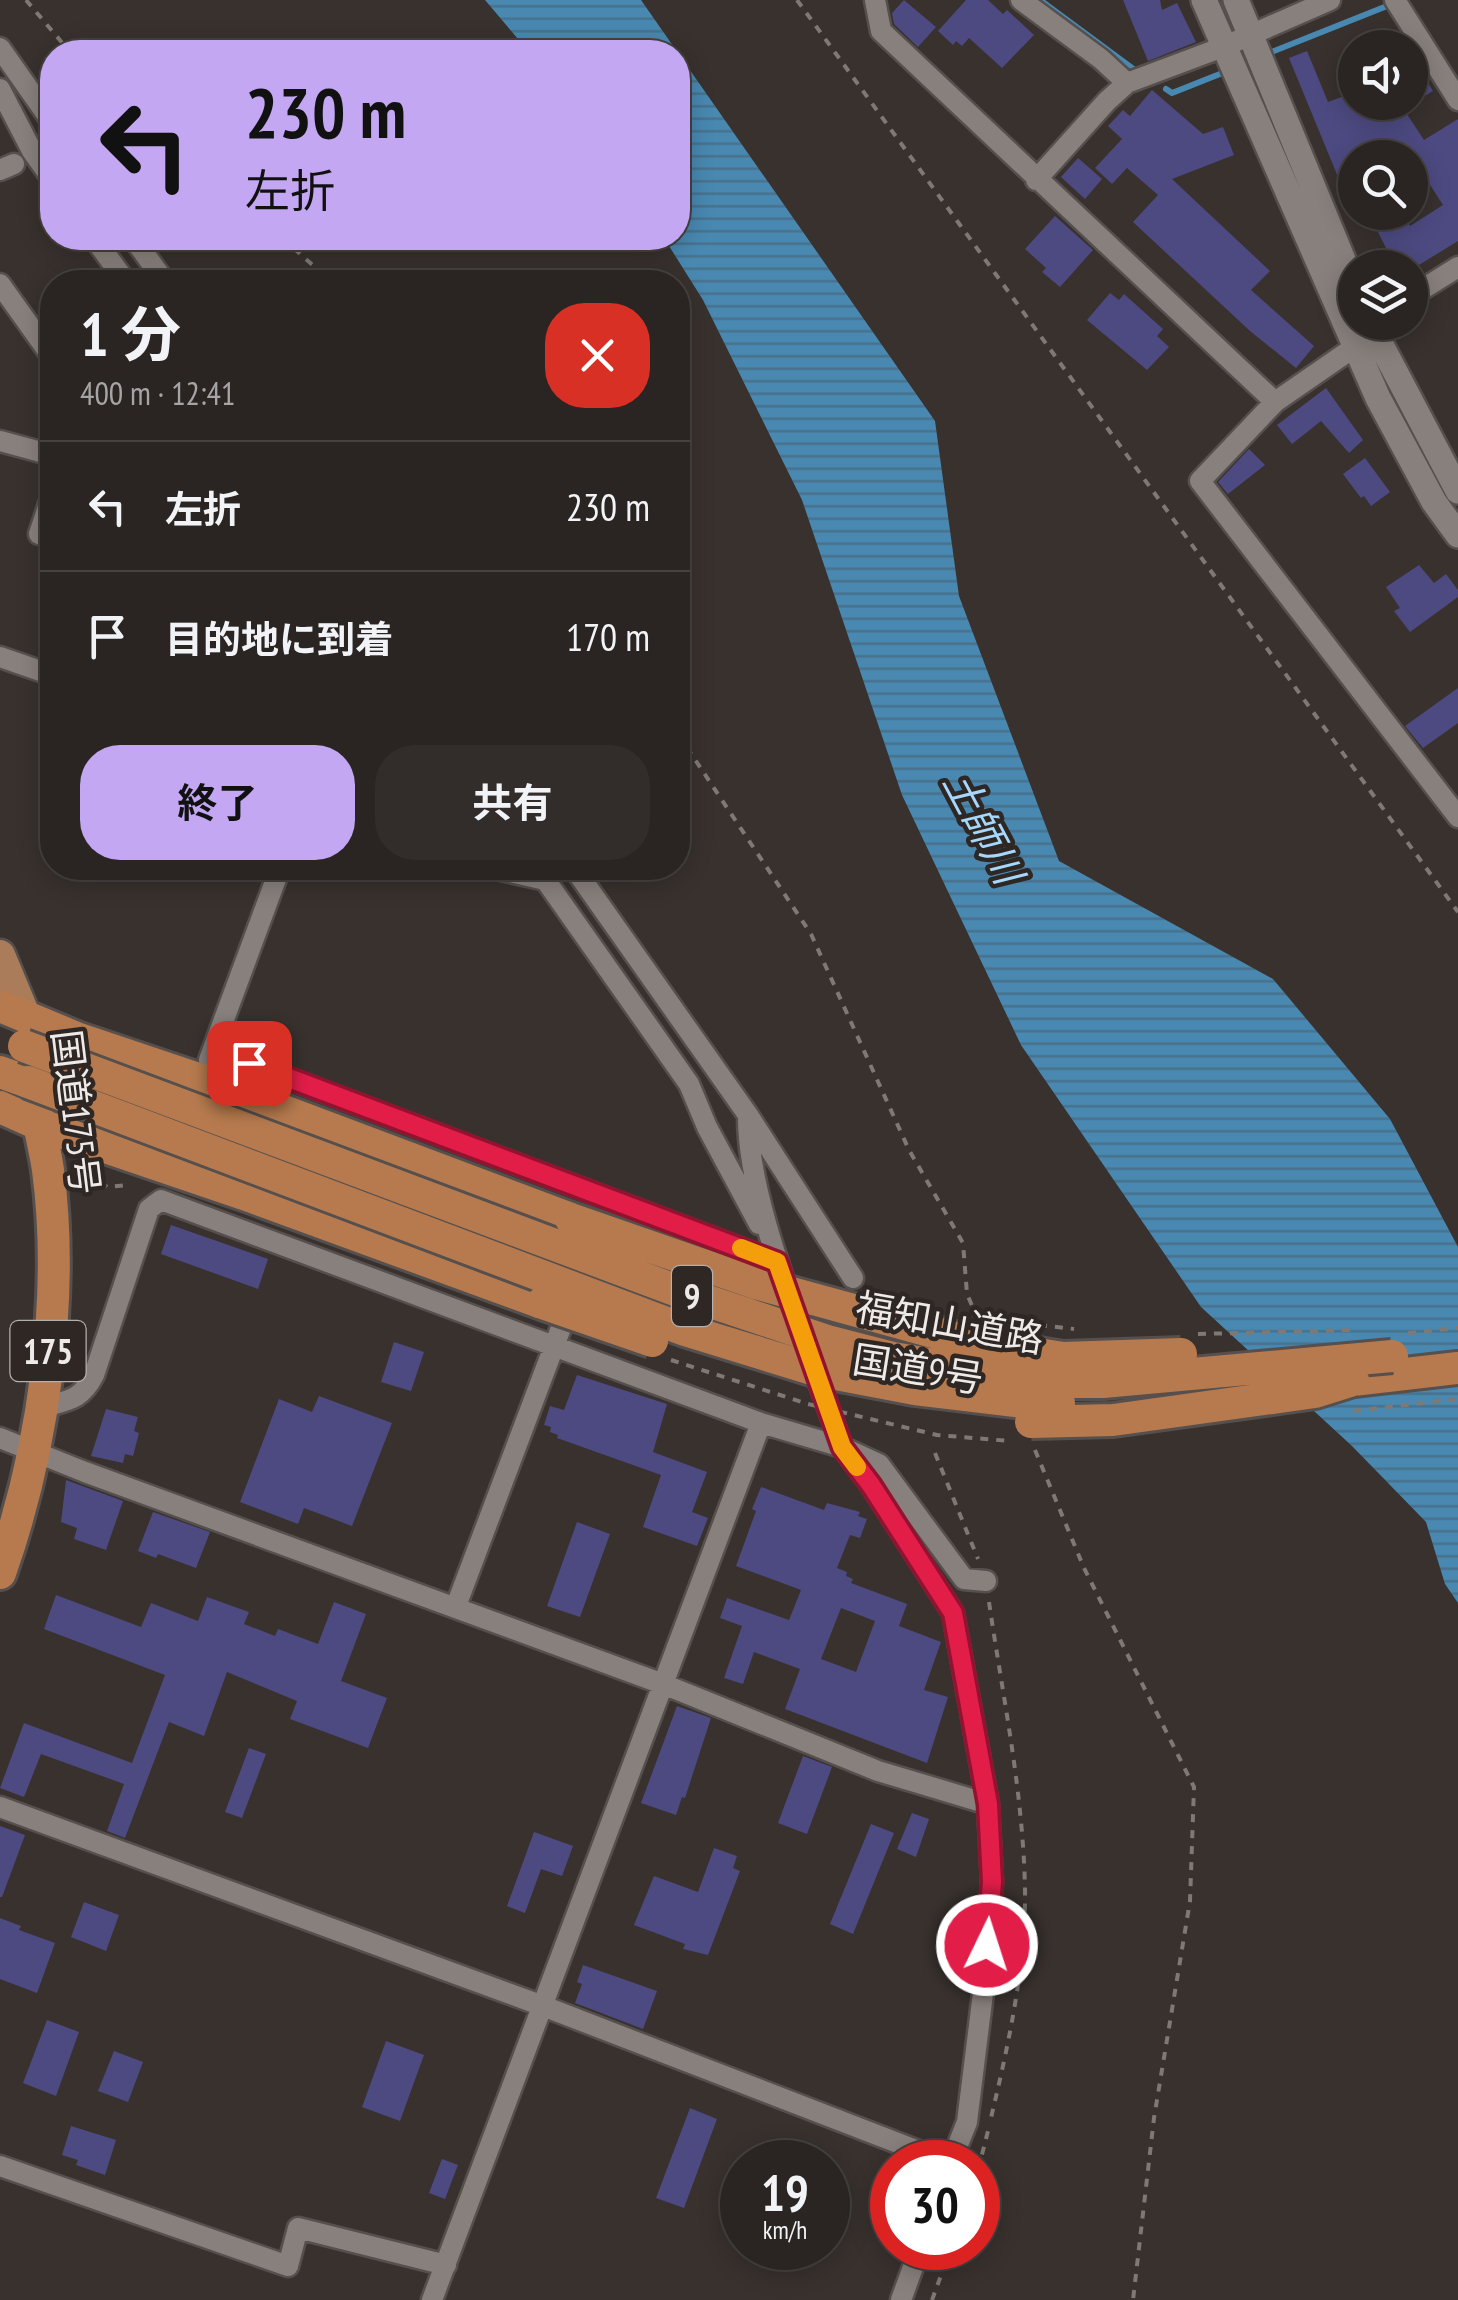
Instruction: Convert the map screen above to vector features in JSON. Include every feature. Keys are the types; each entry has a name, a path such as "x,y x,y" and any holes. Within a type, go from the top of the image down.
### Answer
{"highway":[{"name":"9","path":"12,1010 79,1039 207,1065 570,1219 772,1289 976,1344 1063,1358 1400,1345"},
{"name":"国道175号","path":"0,1573 44,1407 52,1277 48,1170 12,1010"},
{"name":"福知山道路","path":"0,1037 674,1290 892,1358 1036,1382 1103,1382 1400,1345 1458,1351"},
{"name":"福知山道路","path":"0,1072 685,1330 815,1370 915,1389 1032,1404 1108,1401 1458,1368"},
{"name":"9","path":"0,1107 38,1124"},
{"name":"国道9号","path":"38,1124 542,1303 792,1386 916,1411 1016,1423 1113,1420 1315,1392 1353,1380"}],"main road":[{"path":"0,955 12,1010"}],"street":[{"path":"875,0 881,31 1275,402"},
{"path":"1022,0 1128,83"},
{"path":"1204,0 1378,398 1434,502 1458,535"},
{"path":"1236,0 1339,250"},
{"path":"1036,180 1128,83 1224,47 1330,0"},
{"path":"1395,0 1458,100"},
{"path":"0,48 40,105"},
{"path":"0,89 40,162"},
{"path":"1428,286 1458,268"},
{"path":"0,284 40,340"},
{"path":"1359,340 1275,402 1200,480 1458,818"},
{"path":"1378,340 1458,492"},
{"path":"0,441 40,453"},
{"path":"0,657 40,671"},
{"path":"276,880 207,1065 609,1198 777,1262"},
{"path":"546,880 688,1084 777,1262"},
{"path":"582,880 748,1115 854,1278"},
{"path":"748,1115 748,1138 777,1262 842,1447 953,1613 988,1804 992,1882 985,1977 966,2122 958,2140"},
{"path":"456,1606 609,1198"},
{"path":"44,1407 73,1399 85,1391 94,1375 149,1209 161,1200 880,1464 964,1579 986,1581"},
{"path":"432,2300 761,1423"},
{"path":"0,1438 664,1684 878,1771 988,1804"},
{"path":"0,1807 542,2006 892,2140"},
{"path":"0,2166 288,2266 298,2228 446,2265"},
{"path":"901,2300 912,2270"}],"lane":[{"path":"524,880 551,886"}],"path":[{"path":"26,0 60,40"},
{"path":"798,0 1458,912"},
{"path":"296,250 318,270"},
{"path":"690,752 811,934 909,1150 963,1243 966,1294"},
{"path":"971,1317 990,1319"},
{"path":"1027,1323 1083,1330"},
{"path":"1400,1345 1458,1328"},
{"path":"1196,1334 1368,1331"},
{"path":"1037,1454 1084,1568 1194,1787 1190,1901 1154,2118 1133,2300"},
{"path":"932,2300 943,2270"}],"water":[{"path":"485,0 641,0 669,40 519,40"},
{"name":"土師川","path":"690,70 935,421 959,596 1059,861 1273,979 1390,1119 1458,1247 1458,1603 1445,1584 1426,1522 1352,1446 1201,1307 1021,1045 902,795 802,500 690,279 690,270 684,270 672,250 690,250"}],"building":[{"path":"904,0 936,27 918,47 894,24 892,13"},
{"path":"966,0 988,0 1003,14 1007,10 1034,35 1002,68 969,38 962,46 956,41 953,45 938,31"},
{"path":"1123,0 1160,0 1162,10 1177,3 1196,42 1148,61"},
{"path":"1307,51 1328,102 1338,98 1338,120 1411,120 1424,140 1338,140 1338,177 1289,58"},
{"path":"1152,90 1203,134 1223,127 1234,155 1172,179 1270,271 1251,290 1314,346 1296,368 1250,331 1133,222 1158,195 1127,168 1112,184 1095,168 1122,139 1108,126 1123,110 1130,116"},
{"path":"1458,119 1458,241 1428,259 1428,250 1387,250 1377,230 1428,230 1428,215 1443,205 1428,182 1428,140 1424,140"},
{"path":"1078,158 1102,179 1085,199 1061,177"},
{"path":"1055,216 1093,250 1060,287 1042,272 1046,268 1025,249"},
{"path":"1110,293 1119,300 1124,294 1163,329 1157,336 1169,347 1147,370 1087,320"},
{"path":"1326,388 1363,440 1349,453 1321,421 1292,444 1277,425"},
{"path":"1249,449 1265,465 1228,494 1218,482"},
{"path":"1365,458 1390,492 1371,506 1343,474"},
{"path":"1419,565 1434,583 1446,574 1458,590 1458,597 1410,632 1394,611 1400,608 1386,587"},
{"path":"1458,688 1458,723 1423,748 1405,726"},
{"path":"171,1225 268,1259 258,1289 161,1254"},
{"path":"394,1342 424,1352 411,1391 381,1382"},
{"path":"577,1375 667,1404 653,1452 707,1472 692,1512 708,1518 697,1546 643,1527 661,1475 557,1438 550,1432 551,1427 544,1425 550,1406 564,1410"},
{"path":"319,1396 392,1423 352,1526 304,1508 298,1524 240,1502 279,1399 312,1412"},
{"path":"106,1409 138,1417 134,1431 139,1433 133,1456 125,1454 123,1463 91,1456"},
{"path":"66,1480 123,1501 106,1550 74,1539 77,1528 61,1522"},
{"path":"761,1487 824,1510 827,1503 860,1512 858,1516 867,1519 860,1538 850,1535 837,1568 847,1572 846,1576 853,1579 851,1583 907,1604 899,1626 941,1642 924,1690 948,1697 927,1763 785,1709 800,1669 754,1652 743,1684 724,1678 742,1626 720,1618 727,1598 789,1620 801,1590 736,1566 756,1511 752,1509","holes":["841,1608 875,1621 856,1672 821,1659"]},
{"path":"153,1512 210,1532 196,1568 138,1551"},
{"path":"577,1522 610,1534 580,1617 547,1606"},
{"path":"56,1595 141,1627 151,1603 198,1621 207,1597 249,1612 244,1624 275,1636 278,1629 318,1644 334,1602 366,1614 341,1681 387,1698 368,1748 290,1719 297,1701 227,1672 204,1736 169,1722 125,1838 107,1831 124,1784 41,1754 24,1797 0,1788 24,1723 132,1763 165,1675 44,1629"},
{"path":"677,1706 711,1718 676,1815 641,1803"},
{"path":"249,1748 266,1754 242,1818 225,1812"},
{"path":"803,1756 832,1767 807,1834 778,1823"},
{"path":"912,1813 929,1819 916,1857 897,1849"},
{"path":"871,1824 894,1833 853,1934 830,1924"},
{"path":"0,1826 25,1835 2,1897 0,1897"},
{"path":"534,1832 573,1846 562,1876 541,1869 525,1913 507,1906"},
{"path":"714,1848 737,1856 733,1868 740,1871 708,1955 683,1949 685,1944 634,1925 654,1876 698,1892"},
{"path":"84,1902 119,1915 106,1951 71,1937"},
{"path":"0,1918 21,1926 19,1930 55,1943 37,1993 0,1979"},
{"path":"583,1965 657,1991 643,2029 575,2003"},
{"path":"47,2020 79,2032 56,2096 23,2083"},
{"path":"386,2041 424,2055 400,2121 362,2107"},
{"path":"114,2051 143,2062 128,2102 98,2091"},
{"path":"690,2108 717,2119 684,2208 656,2198"},
{"path":"71,2126 116,2140 105,2175 76,2165 78,2160 62,2155"},
{"path":"442,2159 458,2165 445,2199 429,2193"}],"waterway":[{"path":"1040,0 1140,74"},
{"path":"1264,55 1392,4"},
{"path":"1166,89 1172,93 1230,70"}],"slow traffic":[{"path":"741,1248 777,1262 842,1447 857,1467"}],"route":[{"path":"249,1063 777,1262 842,1447 953,1613 988,1804 992,1882 987,1945"}]}
